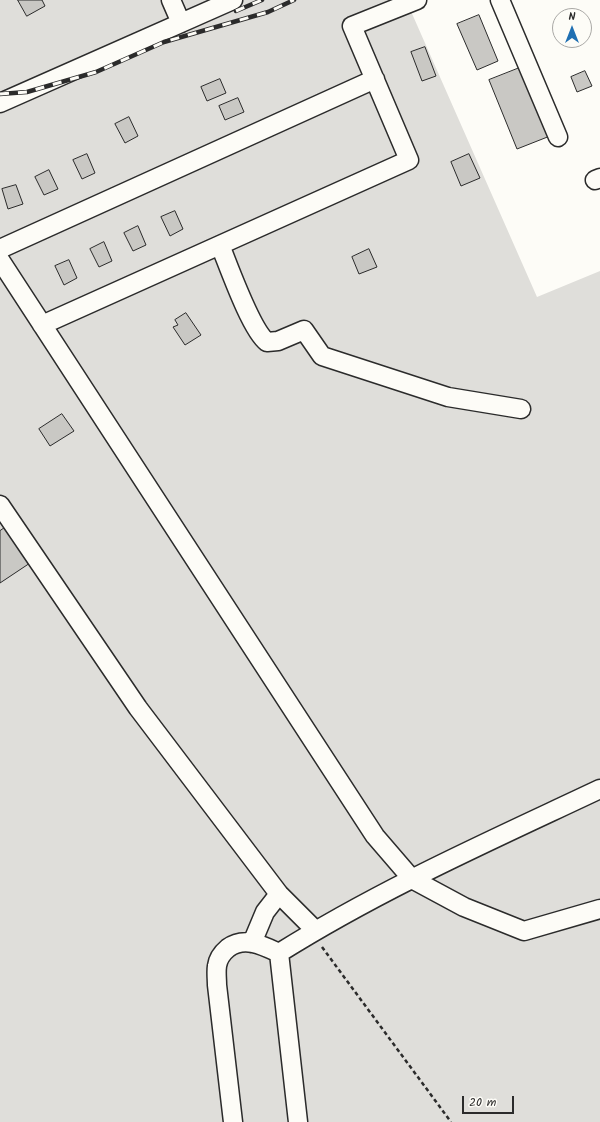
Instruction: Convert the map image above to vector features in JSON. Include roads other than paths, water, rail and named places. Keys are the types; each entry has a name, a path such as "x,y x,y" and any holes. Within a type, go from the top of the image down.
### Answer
{"lane":[{"path":"171,0 181,23"},
{"path":"0,103 233,0"},
{"path":"42,325 409,160 352,26 418,0"},
{"path":"500,0 558,137"},
{"path":"0,249 375,79"},
{"path":"220,245 254,324 262,338 267,342 278,341 304,330 322,356 448,397 521,409"},
{"path":"0,260 375,836 412,879 464,907 524,931 600,909"},
{"path":"0,504 138,708 279,894 313,931"},
{"path":"278,952 313,931 412,879 600,788"},
{"path":"252,943 265,912 279,894"},
{"path":"233,1122 217,986 217,966 221,954 233,944 244,942 252,943 278,952"},
{"path":"278,952 291,1051 298,1122"}],"railway":[{"path":"236,11 262,0"},
{"path":"0,94 27,92 96,72 164,42 268,12 294,0"}]}
